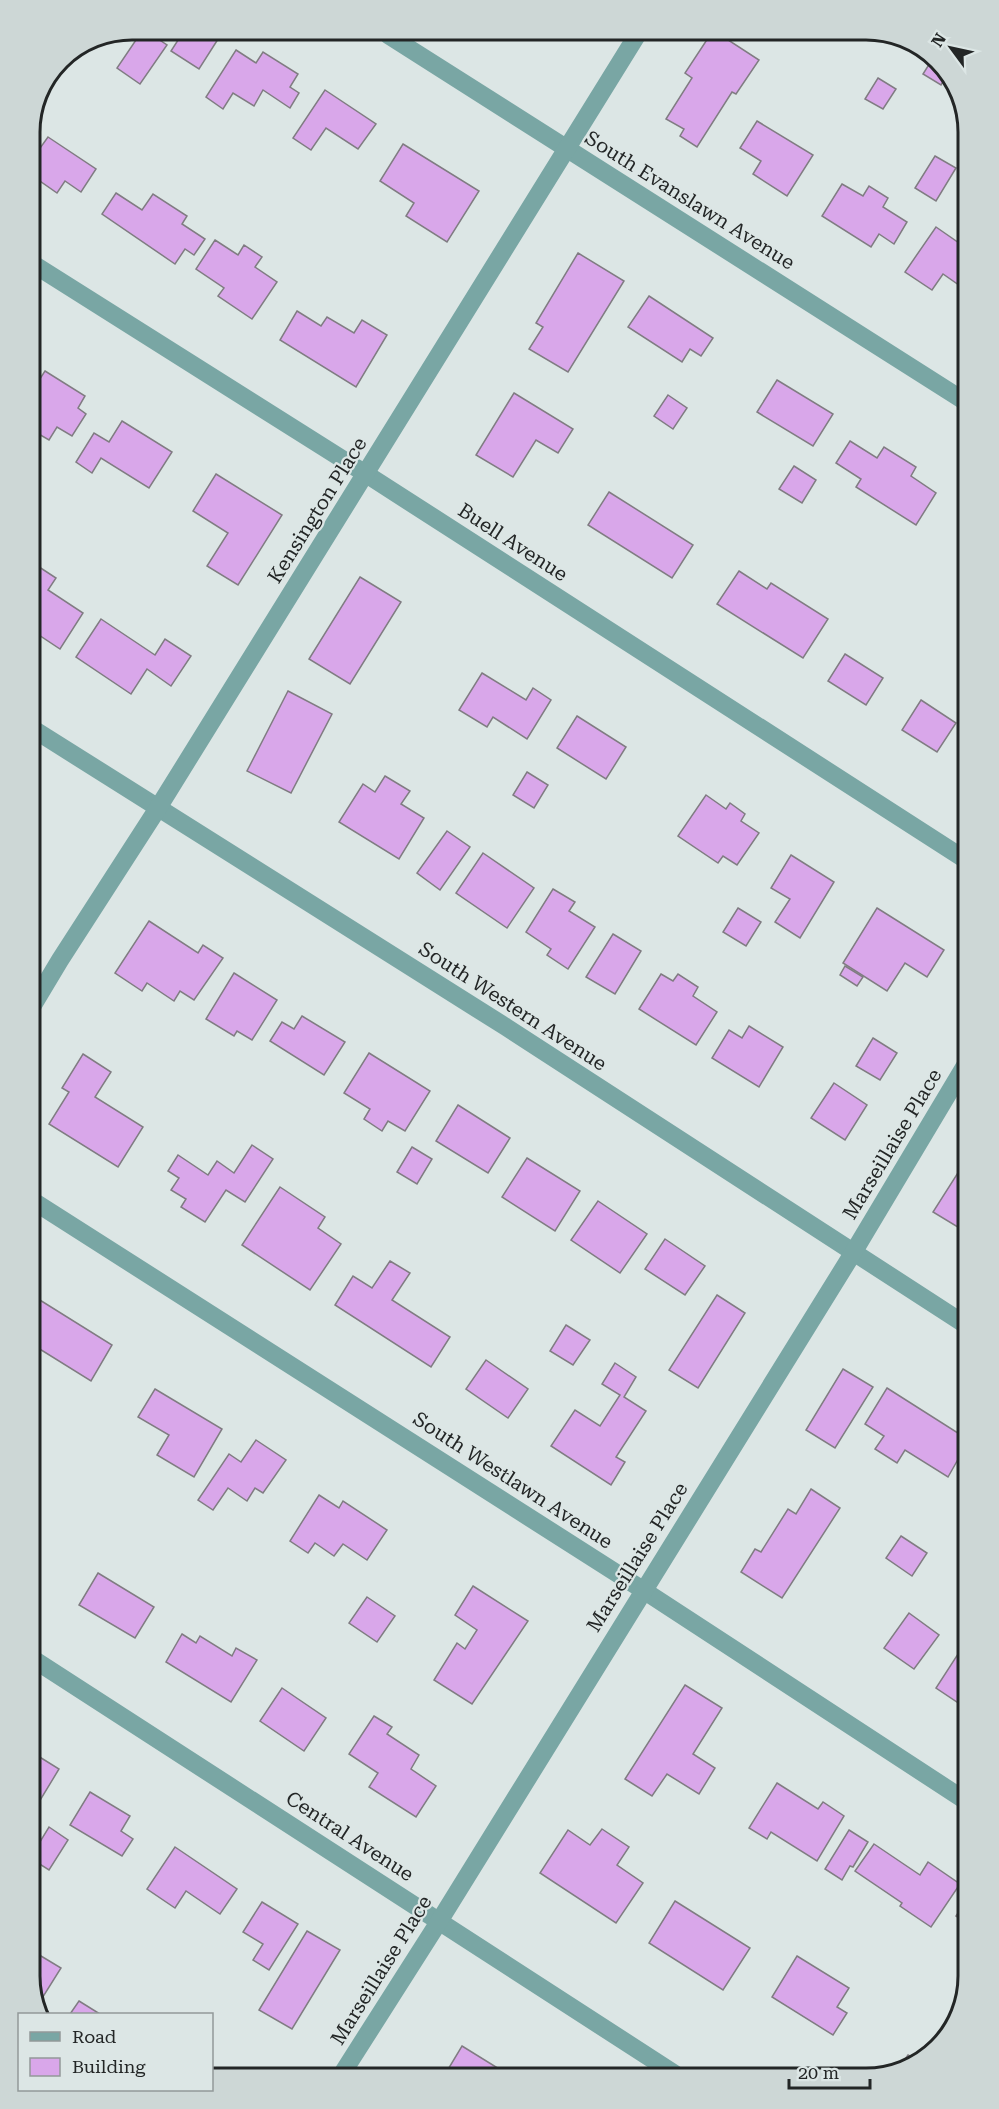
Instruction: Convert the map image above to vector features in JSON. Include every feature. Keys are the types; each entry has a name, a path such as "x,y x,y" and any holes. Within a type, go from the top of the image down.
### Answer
{"street":[{"name":"South Evanslawn Avenue","path":"396,40 958,397"},
{"name":"Kensington Place","path":"41,992 158,808 634,41"},
{"name":"Buell Avenue","path":"41,269 366,474 958,855"},
{"name":"South Western Avenue","path":"41,734 506,1027 958,1320"},
{"name":"Marseillaise Place","path":"346,2068 644,1590 958,1077"},
{"name":"South Westlawn Avenue","path":"40,1206 644,1590 958,1796"},
{"name":"Central Avenue","path":"40,1664 666,2068"}],"building":[{"path":"136,40 160,40 167,45 140,84 117,68"},
{"path":"178,40 217,40 199,69 171,51"},
{"path":"706,41 730,41 759,60 736,94 732,92 697,147 680,136 684,129 666,119 692,78 685,73"},
{"path":"236,50 256,63 263,52 298,74 290,87 299,93 290,108 263,90 254,106 233,93 223,109 206,97"},
{"path":"878,78 896,89 883,109 865,99"},
{"path":"930,78 941,78 943,81 941,85"},
{"path":"325,90 376,124 358,149 326,128 311,150 293,138"},
{"path":"757,121 813,155 787,196 753,174 761,161 740,148"},
{"path":"48,137 96,169 81,192 65,181 57,193 41,182 41,147"},
{"path":"403,144 479,191 447,242 406,216 414,203 380,181"},
{"path":"935,156 956,168 936,201 915,188"},
{"path":"842,184 863,196 869,186 888,198 883,207 907,222 894,244 879,234 871,247 822,216"},
{"path":"116,193 142,210 153,194 187,216 182,224 205,239 194,255 185,249 175,264 102,214"},
{"path":"936,227 958,242 958,284 943,274 932,290 905,272"},
{"path":"215,240 238,255 244,245 262,257 255,267 277,282 252,319 218,296 224,288 196,269"},
{"path":"578,253 624,281 568,372 529,349 543,327 536,323"},
{"path":"649,296 713,338 701,356 690,349 682,362 628,327"},
{"path":"297,311 321,326 327,317 354,333 362,320 387,335 356,387 280,340"},
{"path":"45,371 85,396 78,408 86,414 72,436 57,427 49,440 41,435 41,377"},
{"path":"777,380 833,414 813,446 757,412"},
{"path":"514,393 573,429 558,453 536,440 513,477 476,455"},
{"path":"668,395 687,408 673,429 654,416"},
{"path":"122,421 172,452 149,488 101,458 92,473 76,462 94,433 109,442"},
{"path":"850,441 877,458 884,447 916,467 911,476 936,493 916,525 856,487 861,479 836,463"},
{"path":"794,466 816,480 802,503 779,489"},
{"path":"216,474 282,515 238,585 207,566 228,533 193,511"},
{"path":"609,492 693,545 672,578 588,525"},
{"path":"41,568 56,578 48,590 83,613 60,649 41,636"},
{"path":"739,571 767,589 771,583 828,619 803,658 717,604"},
{"path":"360,577 401,602 350,684 309,659"},
{"path":"101,619 155,655 165,639 191,656 171,686 147,669 131,694 76,657"},
{"path":"845,654 883,678 866,705 828,681"},
{"path":"482,673 526,700 533,688 551,700 527,739 493,717 487,727 459,710"},
{"path":"288,691 332,714 291,793 247,771"},
{"path":"921,700 956,723 937,752 902,730"},
{"path":"577,716 626,747 606,779 557,748"},
{"path":"527,772 548,785 534,808 513,795"},
{"path":"385,776 410,791 401,804 424,818 399,859 339,822 363,784 375,792"},
{"path":"706,795 726,809 730,803 745,814 741,821 759,833 737,865 723,856 718,863 678,836"},
{"path":"447,831 470,847 440,890 417,873"},
{"path":"483,853 534,888 507,928 456,893"},
{"path":"791,855 834,882 800,938 775,922 790,899 771,888"},
{"path":"553,889 575,902 569,911 595,927 568,969 547,955 551,949 526,932"},
{"path":"738,908 761,922 746,946 723,932"},
{"path":"877,908 944,950 927,977 905,963 887,991 843,963"},
{"path":"149,921 198,953 203,945 223,958 194,1000 180,991 174,1001 147,983 142,991 115,973"},
{"path":"613,934 641,951 615,994 586,977"},
{"path":"845,966 863,977 857,986 840,975"},
{"path":"234,973 277,1000 252,1040 237,1031 234,1036 206,1019"},
{"path":"661,974 673,981 678,974 698,987 693,996 717,1012 696,1045 639,1009"},
{"path":"302,1016 345,1042 324,1075 270,1041 282,1022 294,1029"},
{"path":"749,1026 783,1047 759,1087 712,1058 729,1030 742,1038"},
{"path":"873,1038 897,1053 880,1080 856,1066"},
{"path":"369,1053 430,1091 405,1131 388,1121 382,1131 364,1119 370,1109 344,1093"},
{"path":"83,1054 111,1072 95,1097 143,1127 118,1167 49,1124 69,1092 62,1088"},
{"path":"834,1083 867,1105 845,1140 811,1118"},
{"path":"458,1105 510,1138 488,1173 436,1141"},
{"path":"252,1145 273,1159 245,1202 226,1190 205,1222 181,1207 186,1199 171,1190 179,1178 168,1171 178,1155 208,1175 217,1161 234,1173"},
{"path":"412,1147 432,1159 417,1184 397,1172"},
{"path":"527,1158 580,1191 555,1231 502,1197"},
{"path":"958,1173 958,1227 933,1212"},
{"path":"280,1187 325,1217 318,1228 341,1244 310,1290 242,1245"},
{"path":"598,1201 647,1234 620,1273 571,1240"},
{"path":"665,1239 705,1266 685,1295 645,1269"},
{"path":"390,1261 410,1273 392,1300 450,1337 431,1367 335,1305 353,1276 372,1288"},
{"path":"717,1295 745,1313 698,1388 669,1370"},
{"path":"40,1300 112,1345 91,1381 40,1349"},
{"path":"566,1325 590,1340 573,1365 550,1351"},
{"path":"486,1360 528,1389 508,1418 466,1389"},
{"path":"615,1363 636,1377 624,1397 646,1411 616,1457 625,1462 611,1485 551,1446 575,1410 600,1426 620,1395 602,1384"},
{"path":"843,1369 873,1387 835,1448 806,1430"},
{"path":"887,1388 958,1433 958,1459 948,1477 905,1450 897,1463 875,1449 884,1436 865,1424"},
{"path":"155,1389 222,1429 194,1477 157,1455 169,1435 138,1417"},
{"path":"256,1440 286,1460 263,1493 255,1488 247,1501 228,1488 213,1510 198,1500 229,1454 241,1462"},
{"path":"811,1489 840,1508 782,1598 741,1572 755,1549 761,1552 788,1509 796,1514"},
{"path":"319,1495 339,1508 343,1501 387,1530 367,1560 343,1544 334,1556 315,1543 308,1553 290,1541"},
{"path":"901,1536 927,1553 912,1576 886,1558"},
{"path":"98,1573 154,1607 135,1638 79,1605"},
{"path":"473,1586 528,1621 472,1704 434,1680 457,1643 465,1649 477,1630 455,1615"},
{"path":"367,1597 395,1616 377,1642 349,1623"},
{"path":"909,1613 939,1635 914,1669 884,1648"},
{"path":"182,1634 196,1643 200,1636 232,1656 236,1648 257,1660 231,1702 166,1662"},
{"path":"958,1654 958,1703 936,1688"},
{"path":"685,1685 722,1708 693,1754 715,1768 699,1794 667,1774 652,1796 625,1779"},
{"path":"282,1688 326,1718 304,1751 260,1721"},
{"path":"374,1716 392,1727 387,1734 419,1755 411,1769 436,1786 416,1817 369,1787 378,1773 349,1754"},
{"path":"40,1757 59,1769 40,1800"},
{"path":"777,1783 818,1809 823,1802 844,1816 817,1861 771,1832 767,1839 749,1828"},
{"path":"90,1792 130,1816 121,1831 133,1839 122,1856 70,1825"},
{"path":"49,1827 68,1840 49,1870 40,1864 40,1842"},
{"path":"602,1829 629,1847 617,1865 643,1883 616,1923 540,1873 568,1830 590,1845"},
{"path":"849,1830 868,1842 842,1880 825,1869"},
{"path":"874,1844 920,1875 928,1862 958,1883 958,1887 931,1927 900,1906 902,1903 855,1871"},
{"path":"175,1847 237,1889 220,1914 186,1891 175,1908 147,1889"},
{"path":"675,1901 750,1948 723,1990 649,1943"},
{"path":"262,1902 298,1924 269,1970 253,1960 263,1944 243,1932"},
{"path":"307,1931 340,1950 292,2029 259,2010"},
{"path":"41,1956 61,1968 43,1997 40,1977"},
{"path":"797,1956 849,1988 837,2007 847,2013 833,2035 772,1997"},
{"path":"79,2001 98,2013 71,2013"},
{"path":"462,2046 498,2068 449,2068"}]}
